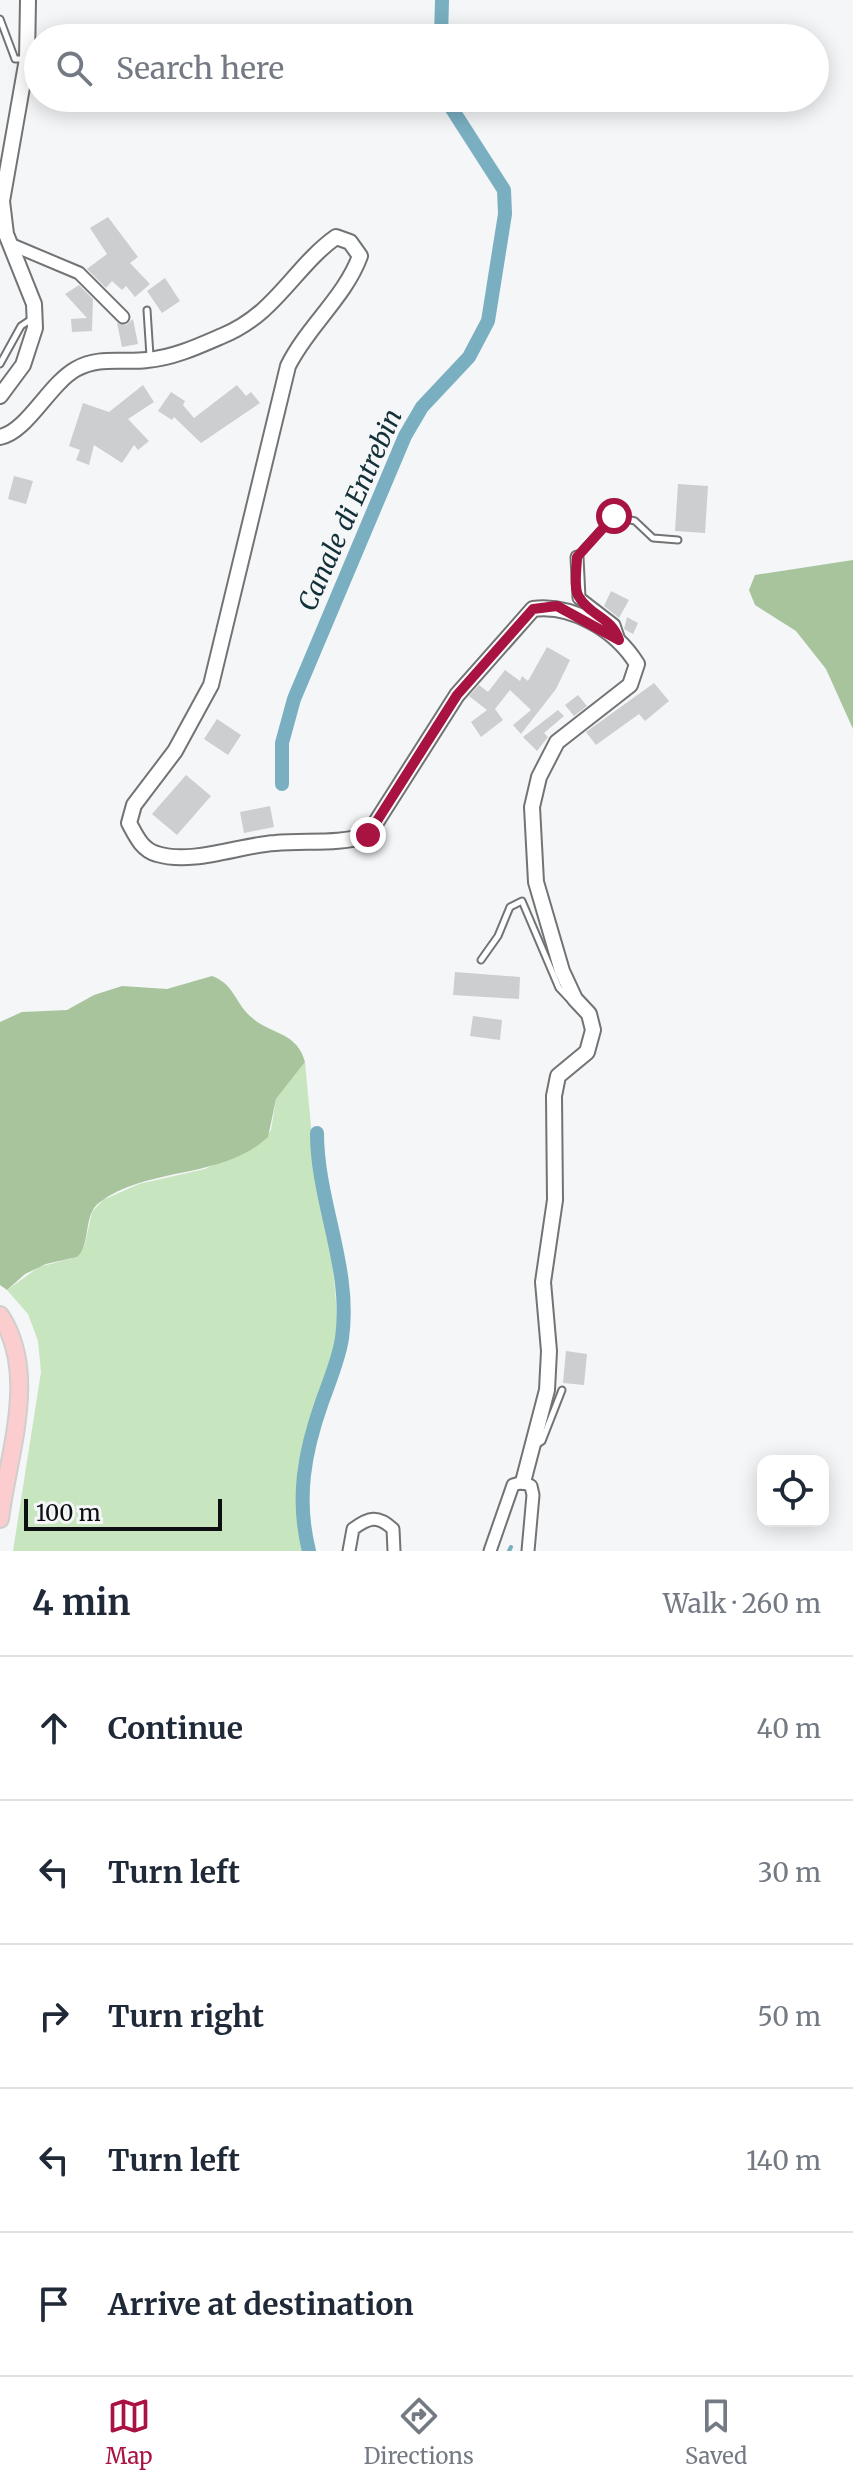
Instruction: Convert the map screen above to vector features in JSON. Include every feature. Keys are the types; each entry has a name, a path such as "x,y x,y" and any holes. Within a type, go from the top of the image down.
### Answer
{"main road":[{"path":"0,1315 17,1346 21,1379 0,1519"}],"street":[{"path":"28,0 28,24"},
{"path":"0,396 23,365 33,337 35,317 31,294 10,244 3,217 3,186 24,75"},
{"path":"0,437 14,431 53,387 79,367 108,360 150,360 227,335 277,299 323,247 336,237 350,242 360,256 355,271 299,342 288,366 211,685 175,751 134,805 129,823 139,842 157,854 204,855 272,843 350,841 368,835 457,695 533,609 557,606 619,640"},
{"path":"10,244 79,273 123,317"},
{"path":"523,1482 547,1390 549,1351 543,1282 555,1200 554,1096 558,1076 587,1052 593,1030 589,1014 562,971 536,882 532,807 539,777 557,742 630,685 637,664 619,640 614,625 579,598 577,557"},
{"path":"490,1551 513,1485 523,1482 531,1486 533,1495 528,1551"},
{"path":"349,1551 353,1529 368,1518 382,1519 393,1529 394,1551"}],"lane":[{"path":"0,19 15,59 24,59"},
{"path":"147,310 150,360"},
{"path":"0,364 21,326 35,317"},
{"path":"577,557 614,516 635,521 653,538 678,540"},
{"path":"481,960 498,936 510,907 522,901 559,988 569,1003 582,1007"},
{"path":"531,1449 542,1441 562,1390"}],"green space":[{"path":"853,560 853,729 826,669 796,631 755,605 749,590 755,575"},
{"path":"212,976 229,988 250,1016 296,1044 305,1062 276,1099 268,1137 250,1151 229,1160 140,1183 100,1202 91,1214 82,1251 77,1257 46,1264 25,1274 7,1290 0,1285 0,1022 22,1012 67,1010 94,995 122,986 167,989"},
{"path":"305,1062 314,1159 330,1233 339,1337 298,1481 297,1506 308,1551 13,1551 41,1372 38,1341 28,1314 7,1290 39,1267 77,1257 85,1244 92,1212 103,1200 139,1184 205,1169 262,1142 271,1130 276,1099"}],"building":[{"path":"108,217 138,257 130,263 150,284 135,297 126,286 122,290 112,281 106,288 87,269 107,254 90,228"},
{"path":"165,278 180,301 162,313 147,291"},
{"path":"79,285 93,299 92,331 72,332 71,319 87,318 65,294"},
{"path":"133,319 138,344 122,347 117,323 126,325"},
{"path":"143,385 154,402 128,419 149,441 138,450 134,445 122,463 94,445 89,465 76,460 80,450 69,446 83,403 109,412"},
{"path":"237,385 246,396 251,392 260,403 201,443 174,417 172,420 158,411 171,392 185,401 183,405 194,418"},
{"path":"14,476 33,481 26,504 8,499"},
{"path":"678,484 708,486 705,533 675,531"},
{"path":"611,591 629,600 619,618 604,606"},
{"path":"627,617 638,623 633,634 624,629"},
{"path":"547,647 570,660 556,689 521,734 513,725 531,710 510,690 495,709 503,720 481,737 471,722 487,710 469,696 479,685 488,692 505,670 520,681 522,676 528,681"},
{"path":"654,683 669,701 645,721 639,714 596,745 586,732"},
{"path":"578,695 587,706 574,716 565,705"},
{"path":"558,710 564,716 544,733 548,737 537,751 523,737"},
{"path":"217,719 241,735 228,755 204,739"},
{"path":"186,775 211,796 177,835 152,814"},
{"path":"270,806 274,827 244,833 240,812"},
{"path":"455,972 520,977 519,999 453,995"},
{"path":"473,1016 502,1020 500,1040 470,1036"},
{"path":"566,1351 587,1354 584,1385 563,1383"}],"waterway":[{"name":"Canale di Entrebin","path":"441,24 442,0"},
{"name":"Canale di Entrebin","path":"282,784 282,743 294,699 405,436 422,407 469,357 488,321 505,214 504,190 454,112"},
{"name":"Canale di Entrebin","path":"309,1551 303,1513 304,1476 316,1421 341,1346 344,1312 338,1261 318,1159 317,1133"},
{"path":"509,1551 511,1547"}],"route":[{"path":"368,835 411,770 435,725 494,648 533,609 557,606 619,640 614,625 579,598 577,590 577,557 614,516"}]}
